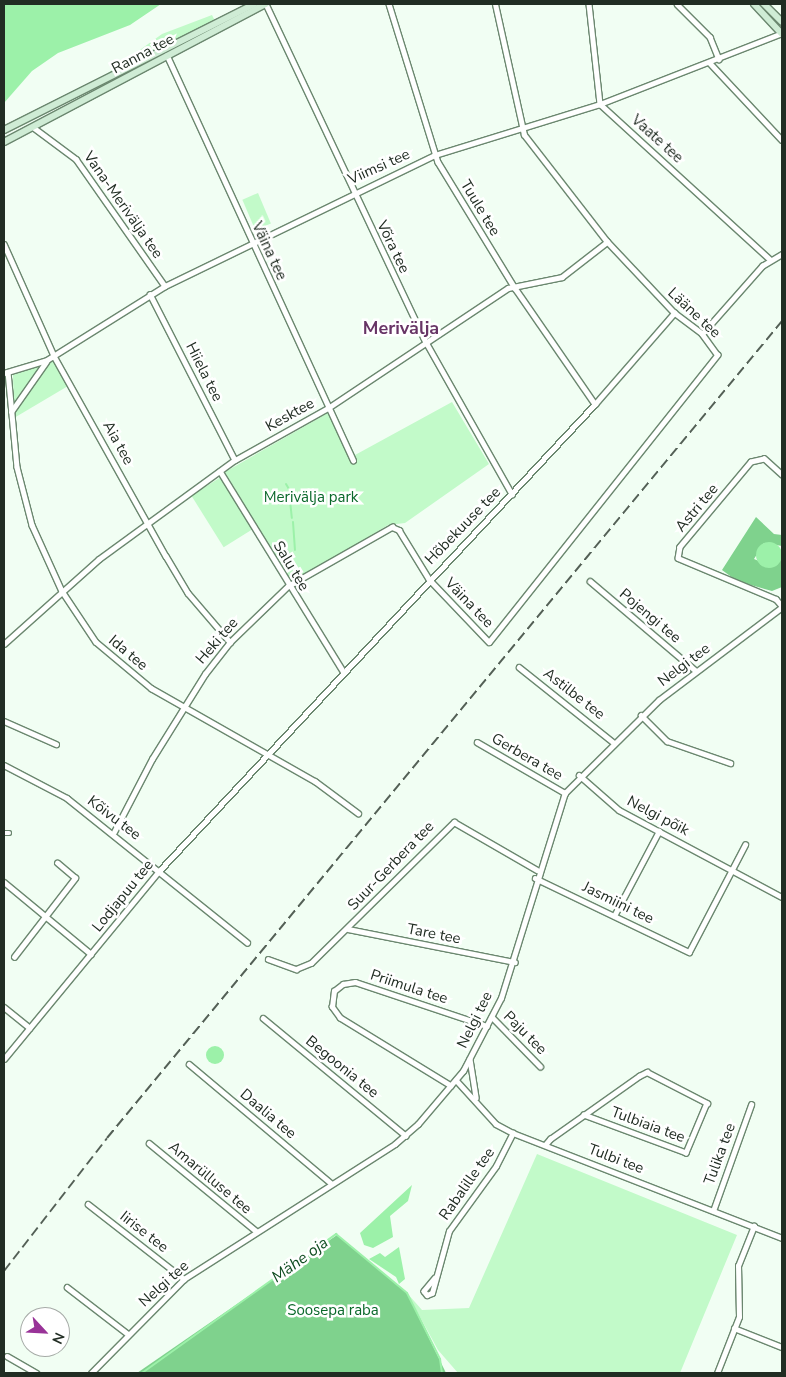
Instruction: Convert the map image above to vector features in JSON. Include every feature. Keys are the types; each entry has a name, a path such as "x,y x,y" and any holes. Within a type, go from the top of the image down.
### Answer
{"main road":[{"name":"Ranna tee","path":"4,142 254,4"},
{"name":"Ranna tee","path":"4,130 266,4"},
{"path":"754,4 782,33"},
{"path":"764,4 782,22"}],"street":[{"name":"Võra tee","path":"266,4 352,192 426,342 512,494"},
{"name":"Tuule tee","path":"389,4 435,156 515,288 596,404"},
{"name":"Lääne tee","path":"489,642 711,366 716,351 702,334 674,314 607,242 522,128 495,4"},
{"path":"590,4 600,104"},
{"path":"677,4 710,37 719,59"},
{"name":"Viimsi tee","path":"6,372 47,360 150,294 251,241 352,192 435,156 600,104 710,63 782,33"},
{"name":"Väina tee","path":"166,53 353,460"},
{"path":"710,63 782,140"},
{"name":"Vaate tee","path":"600,104 771,260"},
{"name":"Vana-Merivälja tee","path":"33,127 76,159 165,286"},
{"name":"Kesktee","path":"4,644 62,591 147,522 234,460 328,408 508,288 562,277 607,242"},
{"name":"Aia tee","path":"4,244 54,356 147,522 188,593 230,642"},
{"path":"702,334 771,260 782,254"},
{"name":"Hiiela tee","path":"150,294 234,460"},
{"name":"Hõbekuuse tee","path":"267,753 596,404 674,314"},
{"path":"11,412 47,360"},
{"name":"Ida tee","path":"6,372 23,497 62,591 96,642 120,666 183,706 267,753 358,813"},
{"name":"Astri tee","path":"782,473 764,459 751,462 680,547 678,558 776,599 782,606"},
{"name":"Salu tee","path":"220,471 288,586 343,671"},
{"name":"Heki tee","path":"114,832 183,706 230,642 288,586 383,529 399,530"},
{"name":"Väina tee","path":"399,530 429,580 489,642"},
{"name":"Pojengi tee","path":"590,581 695,670"},
{"name":"Nelgi tee","path":"91,1373 184,1279 331,1182 406,1136 456,1080 470,1059 492,1017 515,962 535,878 565,793 579,775 641,715 695,670 782,606"},
{"name":"Astilbe tee","path":"519,667 613,742"},
{"path":"641,715 667,741 730,763"},
{"path":"4,721 56,744"},
{"name":"Gerbera tee","path":"477,742 565,793"},
{"name":"Lodjapuu tee","path":"4,1059 160,870 267,753"},
{"name":"Kõivu tee","path":"4,765 67,798 114,832 247,942"},
{"name":"Nelgi põik","path":"579,775 619,810 782,897"},
{"name":"Suur-Gerbera tee","path":"268,959 296,969 311,962 348,929 443,828 454,822 538,870"},
{"path":"614,916 658,831"},
{"path":"732,870 745,845"},
{"path":"14,957 48,918 75,878 57,863"},
{"name":"Jasmiini tee","path":"535,878 689,952 732,870"},
{"path":"4,882 91,954"},
{"name":"Tare tee","path":"348,929 515,962"},
{"name":"Priimula tee","path":"451,1086 340,1018 332,1007 334,991 343,984 356,982 487,1026"},
{"path":"4,1007 30,1028"},
{"name":"Paju tee","path":"492,1017 540,1066"},
{"name":"Begoonia tee","path":"263,1018 406,1136"},
{"path":"470,1059 476,1099"},
{"name":"Daalia tee","path":"189,1064 331,1182"},
{"name":"Tulbiaia tee","path":"545,1145 584,1114 647,1072 707,1103 686,1153 584,1114"},
{"name":"Tulbi tee","path":"456,1080 476,1099 496,1124 513,1133 782,1238"},
{"name":"Tulika tee","path":"713,1211 751,1105"},
{"name":"Rabalille tee","path":"435,1278 449,1231 496,1166 513,1133"},
{"name":"Amarülluse tee","path":"149,1143 256,1231"},
{"name":"Iirise tee","path":"88,1204 184,1279"},
{"path":"717,1373 739,1312 738,1266 754,1226"},
{"path":"67,1287 128,1334"},
{"path":"734,1328 782,1347"},
{"path":"7,1356 36,1373"}],"green space":[{"path":"212,15 215,21 101,78 162,34"},
{"path":"258,193 271,223 255,230 242,200"},
{"path":"53,361 68,386 14,418 13,375"},
{"name":"Merivälja park","path":"452,402 489,464 405,523 388,525 291,584 225,472 333,410 355,455"},
{"path":"221,477 253,529 224,547 191,496"},
{"path":"756,517 774,534 782,535 782,546 764,543 754,559 773,567 782,558 782,587 772,591 737,581 722,570"},
{"path":"537,1154 737,1235 680,1373 458,1373 438,1350 407,1293 422,1310 469,1308"},
{"name":"Soosepa raba","path":"337,1235 407,1293 446,1373 137,1373"}],"shaded area":[{"path":"4,4 161,4 130,25 58,53 32,71 4,103"},
{"path":"769,542 778,546 782,555 778,564 769,568 760,564 756,555 760,546"},
{"path":"211,1046 219,1046 224,1051 222,1062 211,1064 206,1059 206,1051"},
{"path":"412,1185 408,1201 390,1216 393,1237 373,1248 364,1245 360,1233"},
{"path":"399,1247 405,1279 399,1284 396,1277 369,1259 380,1253 385,1257"}],"waterway":[{"path":"286,484 289,489"},
{"path":"289,491 292,518"},
{"path":"293,522 295,550"},
{"name":"Mähe oja","path":"142,1373 336,1234 407,1293 440,1359 442,1373"}],"railway":[{"path":"4,1271 107,1138 782,321"}],"district":[{"name":"Merivälja","path":"401,328"}]}
